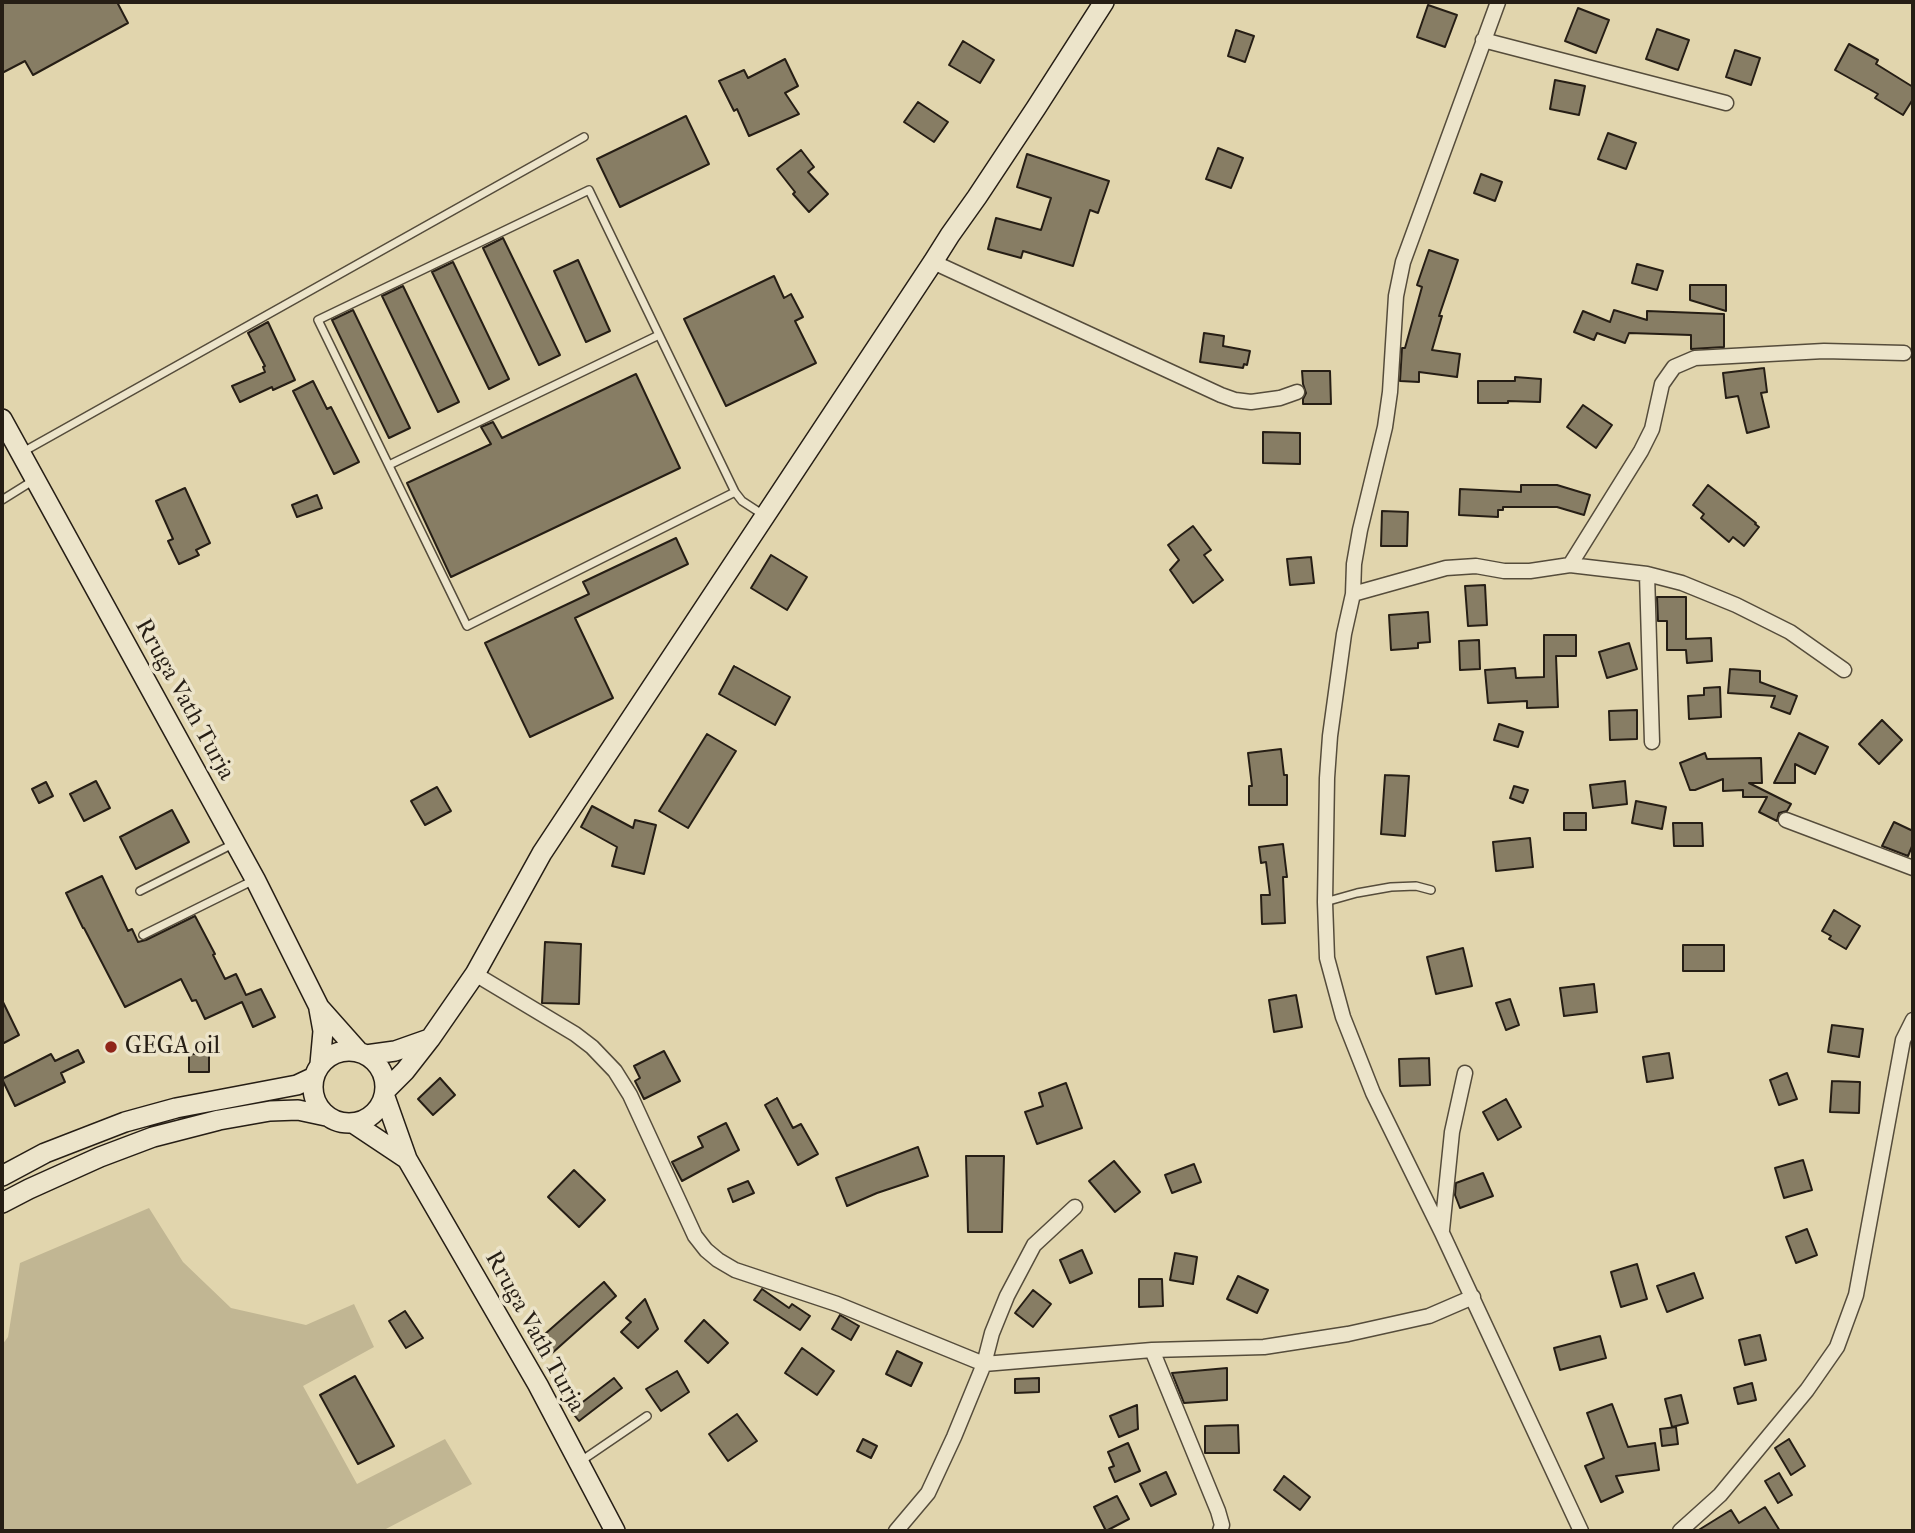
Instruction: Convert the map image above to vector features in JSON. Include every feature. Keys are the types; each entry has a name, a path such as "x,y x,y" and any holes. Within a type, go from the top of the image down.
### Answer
{"street":[{"path":"353,1124 367,1119 378,1110 385,1094 430,1039 475,974 542,853 1104,2"},
{"path":"1498,2 1403,262 1396,296 1390,392 1354,564 1353,594 1344,634 1330,736 1325,902 1327,958 1343,1017 1373,1093 1473,1297 1581,1531"},
{"path":"1483,40 1726,103"},
{"path":"933,262 1220,395 1251,402 1280,398 1297,392"},
{"path":"1570,565 1641,451 1652,429 1662,384 1674,367 1695,358 1824,351 1904,353"},
{"name":"Rruga Vath Turja","path":"2,419 255,879 318,1007 323,1031 313,1091 317,1105 326,1116 353,1124 407,1159"},
{"path":"1353,594 1446,568 1476,566 1530,570 1570,565 1647,574 1682,583 1790,632 1844,670"},
{"path":"1647,574 1652,742"},
{"path":"1786,820 1913,868"},
{"path":"475,974 575,1034 610,1065 630,1095 695,1236 718,1261 735,1270 837,1304 984,1364 1153,1350 1264,1347 1348,1334 1429,1316 1473,1297"},
{"name":"Rruga Vath Turja","path":"318,1007 381,1069 386,1083 385,1094 407,1159 538,1385 615,1531"},
{"path":"1680,1531 1720,1495 1807,1390 1837,1347 1856,1295 1903,1040 1913,1020"},
{"path":"2,1176 45,1153 137,1118 288,1087 317,1070 331,1055 345,1051 395,1051 430,1039"},
{"path":"1442,1233 1452,1132 1465,1073"},
{"path":"2,1203 100,1157 153,1137 219,1120 270,1111 298,1110 326,1116"},
{"path":"897,1531 928,1493 984,1364 992,1333 1007,1296 1034,1245 1075,1206"},
{"path":"1153,1350 1218,1511 1222,1525 1220,1531"}],"lane":[{"path":"20,453 584,137"},
{"path":"735,492 467,626 318,320 589,190 735,492 741,501 765,516"},
{"path":"389,465 659,335"},
{"path":"2,500 35,480"},
{"path":"139,891 235,843"},
{"path":"143,935 255,879"},
{"path":"1325,902 1391,887 1416,886 1431,890"},
{"path":"578,1463 647,1416"}],"shaded area":[{"path":"149,1208 183,1262 231,1308 306,1325 354,1304 374,1347 303,1386 357,1484 445,1439 472,1484 382,1531 2,1531 2,1345 8,1337 20,1263"}],"building":[{"path":"2,2 117,2 128,23 33,75 25,61 2,73"},
{"path":"1428,5 1457,15 1445,47 1417,37"},
{"path":"1578,8 1609,20 1596,53 1565,41"},
{"path":"1657,29 1689,40 1678,70 1646,59"},
{"path":"1236,30 1254,36 1245,62 1228,56"},
{"path":"963,41 994,60 980,83 949,65"},
{"path":"1849,44 1878,60 1876,64 1913,87 1913,99 1903,115 1875,98 1878,94 1835,70"},
{"path":"1735,50 1760,58 1751,85 1726,77"},
{"path":"785,59 798,86 785,93 799,114 749,136 737,109 734,111 719,81 744,70 748,78"},
{"path":"1555,80 1585,86 1579,115 1550,109"},
{"path":"918,102 948,122 934,142 904,122"},
{"path":"686,116 709,164 620,207 597,159"},
{"path":"1608,133 1636,143 1626,169 1598,159"},
{"path":"1218,148 1243,158 1231,188 1206,179"},
{"path":"801,150 814,167 808,172 828,194 809,212 777,169"},
{"path":"1027,154 1109,181 1098,213 1090,210 1073,266 1023,251 1021,258 988,249 996,218 1041,230 1051,198 1017,187"},
{"path":"1481,174 1502,182 1495,201 1474,193"},
{"path":"503,238 560,355 539,365 483,248"},
{"path":"1429,250 1458,260 1439,316 1442,316 1432,350 1460,354 1457,377 1419,372 1419,382 1400,381 1402,348 1405,348 1422,287 1417,285"},
{"path":"578,260 610,331 586,342 554,271"},
{"path":"453,262 509,379 489,389 432,272"},
{"path":"1637,264 1663,271 1657,290 1632,283"},
{"path":"774,276 784,298 791,294 803,317 795,321 816,363 726,406 684,319"},
{"path":"1690,285 1726,285 1726,311 1690,300"},
{"path":"403,286 459,402 438,412 382,296"},
{"path":"353,310 410,428 389,438 332,320"},
{"path":"1614,310 1647,320 1647,311 1724,314 1724,347 1691,349 1691,335 1629,333 1625,343 1597,333 1594,340 1574,332 1583,311 1610,322"},
{"path":"268,322 295,380 240,402 232,386 265,372 265,366 248,333"},
{"path":"1204,333 1224,336 1223,346 1250,351 1247,365 1244,364 1243,368 1200,362"},
{"path":"1764,368 1767,392 1761,393 1769,427 1747,433 1738,396 1726,398 1723,373"},
{"path":"1302,371 1330,371 1331,404 1303,404 1306,393"},
{"path":"636,374 680,468 451,577 407,483 491,444 481,427 493,422 502,438"},
{"path":"1515,377 1541,379 1540,402 1478,403 1478,381 1515,381"},
{"path":"313,381 327,409 331,407 359,462 334,474 293,391"},
{"path":"1583,405 1612,425 1596,448 1567,427"},
{"path":"1263,432 1300,433 1300,464 1263,463"},
{"path":"1521,485 1557,485 1590,495 1584,515 1557,507 1503,507 1503,510 1498,510 1498,517 1459,515 1460,489 1521,492"},
{"path":"1708,485 1759,527 1744,546 1733,537 1729,542 1701,518 1704,514 1693,505"},
{"path":"185,488 210,543 196,550 199,555 179,564 168,541 173,539 156,501"},
{"path":"317,495 322,508 297,517 292,505"},
{"path":"1382,511 1408,512 1407,546 1381,546"},
{"path":"1193,526 1211,550 1204,555 1223,580 1193,603 1170,570 1179,560 1168,545"},
{"path":"676,538 688,564 575,618 613,698 530,737 485,643 589,594 583,582"},
{"path":"771,555 807,577 787,610 751,588"},
{"path":"1311,557 1314,583 1290,585 1287,559"},
{"path":"1485,585 1487,625 1468,626 1465,586"},
{"path":"1657,597 1686,597 1686,639 1711,638 1712,661 1687,663 1686,650 1667,650 1667,621 1658,621"},
{"path":"1428,612 1430,642 1418,643 1418,648 1391,650 1389,615"},
{"path":"1544,635 1576,635 1576,656 1556,656 1558,707 1527,708 1527,701 1488,703 1485,670 1515,668 1516,678 1544,677"},
{"path":"1479,640 1480,669 1460,670 1459,641"},
{"path":"1629,643 1637,669 1607,678 1599,652"},
{"path":"734,666 790,697 775,725 719,694"},
{"path":"1730,669 1760,671 1760,682 1797,696 1790,714 1771,707 1775,696 1728,693"},
{"path":"1720,687 1721,717 1689,719 1688,696 1704,695 1704,688"},
{"path":"1637,710 1637,739 1610,740 1609,711"},
{"path":"1882,720 1902,740 1879,764 1859,744"},
{"path":"1499,724 1523,732 1518,747 1494,740"},
{"path":"1799,733 1828,747 1815,774 1795,764 1795,783 1774,783"},
{"path":"707,734 736,751 688,828 659,811"},
{"path":"1281,749 1284,775 1287,775 1287,805 1249,805 1249,786 1252,786 1248,753"},
{"path":"1705,753 1707,759 1761,758 1762,783 1749,783 1791,804 1787,811 1779,813 1777,821 1759,812 1767,797 1743,797 1743,790 1723,791 1723,779 1690,790 1680,763"},
{"path":"1385,775 1409,776 1405,836 1381,834"},
{"path":"96,781 110,808 84,821 70,794"},
{"path":"1625,781 1627,804 1593,808 1590,785"},
{"path":"46,782 53,796 39,803 32,789"},
{"path":"1514,786 1528,790 1523,803 1510,798"},
{"path":"437,787 451,811 425,825 411,801"},
{"path":"1636,801 1666,807 1662,829 1632,823"},
{"path":"592,806 633,828 635,820 656,825 644,874 612,866 617,847 581,827"},
{"path":"172,810 189,842 136,869 120,837"},
{"path":"1564,813 1586,813 1586,830 1564,830"},
{"path":"1894,822 1913,831 1913,844 1908,856 1882,846"},
{"path":"1673,823 1702,823 1703,846 1674,846"},
{"path":"1530,838 1533,867 1496,871 1493,842"},
{"path":"1283,844 1287,877 1283,877 1285,923 1262,924 1261,895 1270,895 1266,862 1261,863 1259,847"},
{"path":"102,876 128,931 132,929 138,942 195,916 225,979 236,974 246,995 261,989 275,1017 253,1027 242,1002 205,1019 181,979 125,1007 66,893"},
{"path":"1834,910 1860,926 1846,949 1829,939 1831,936 1822,931"},
{"path":"545,942 581,944 579,1004 542,1003"},
{"path":"1683,945 1724,945 1724,971 1683,971"},
{"path":"1463,948 1472,986 1436,994 1427,957"},
{"path":"1594,984 1597,1012 1564,1016 1560,988"},
{"path":"1296,995 1302,1027 1274,1032 1269,1000"},
{"path":"1510,999 1519,1025 1506,1030 1496,1003"},
{"path":"2,1000 19,1035 2,1044"},
{"path":"1832,1025 1863,1029 1859,1057 1828,1052"},
{"path":"78,1050 84,1062 61,1073 65,1082 15,1106 2,1079 51,1054 55,1061"},
{"path":"664,1051 680,1081 644,1099 635,1081 640,1078 634,1066"},
{"path":"1669,1053 1673,1078 1647,1082 1643,1057"},
{"path":"189,1054 209,1054 209,1072 189,1072"},
{"path":"1429,1058 1430,1085 1400,1086 1399,1059"},
{"path":"1787,1073 1797,1099 1779,1105 1770,1080"},
{"path":"440,1078 455,1095 433,1115 418,1099"},
{"path":"1832,1081 1860,1082 1859,1113 1830,1112"},
{"path":"1066,1083 1082,1128 1037,1144 1025,1112 1043,1106 1039,1093"},
{"path":"777,1098 793,1128 801,1124 818,1154 798,1165 765,1105"},
{"path":"1506,1099 1521,1127 1498,1140 1483,1112"},
{"path":"726,1123 739,1150 682,1181 672,1162 703,1147 698,1137"},
{"path":"918,1147 928,1176 847,1206 836,1178"},
{"path":"966,1156 1004,1156 1002,1232 968,1232"},
{"path":"1803,1160 1812,1190 1784,1198 1775,1168"},
{"path":"1114,1161 1140,1192 1115,1212 1089,1181"},
{"path":"1194,1164 1201,1182 1172,1193 1165,1175"},
{"path":"574,1170 605,1200 579,1227 548,1197"},
{"path":"1483,1173 1493,1196 1460,1208 1455,1195 1456,1183"},
{"path":"748,1181 754,1193 733,1202 728,1189"},
{"path":"1807,1229 1817,1255 1796,1263 1786,1237"},
{"path":"1082,1250 1092,1273 1070,1283 1060,1260"},
{"path":"1175,1253 1197,1257 1193,1284 1170,1280"},
{"path":"1637,1264 1647,1299 1621,1307 1611,1272"},
{"path":"1694,1273 1703,1298 1667,1312 1657,1286"},
{"path":"1238,1276 1268,1290 1257,1313 1227,1299"},
{"path":"1139,1279 1162,1279 1163,1306 1139,1307"},
{"path":"604,1282 616,1296 550,1355 537,1341"},
{"path":"762,1289 789,1308 792,1304 810,1316 800,1330 754,1300"},
{"path":"1033,1290 1051,1304 1033,1327 1015,1313"},
{"path":"645,1299 658,1329 638,1348 621,1332 631,1322 626,1318"},
{"path":"405,1311 423,1338 406,1348 389,1321"},
{"path":"840,1315 859,1326 851,1340 832,1329"},
{"path":"704,1320 728,1343 708,1363 685,1341"},
{"path":"1760,1335 1766,1360 1745,1365 1739,1340"},
{"path":"1600,1336 1606,1358 1560,1370 1554,1348"},
{"path":"802,1348 834,1371 817,1395 785,1373"},
{"path":"897,1351 922,1363 911,1386 886,1374"},
{"path":"1227,1368 1227,1400 1184,1403 1172,1373"},
{"path":"677,1371 689,1392 661,1411 646,1389"},
{"path":"355,1376 394,1446 358,1464 320,1395"},
{"path":"614,1378 622,1388 579,1421 571,1411"},
{"path":"1039,1378 1039,1392 1015,1393 1015,1379"},
{"path":"1752,1383 1756,1400 1738,1404 1734,1388"},
{"path":"1681,1395 1688,1423 1672,1427 1665,1399"},
{"path":"1612,1404 1628,1447 1655,1443 1659,1470 1616,1476 1623,1492 1601,1502 1585,1466 1604,1458 1587,1413"},
{"path":"1137,1405 1138,1429 1119,1437 1110,1416"},
{"path":"737,1414 757,1441 728,1461 709,1434"},
{"path":"1238,1425 1239,1453 1205,1453 1205,1426"},
{"path":"1676,1427 1678,1444 1662,1446 1660,1429"},
{"path":"863,1439 877,1446 871,1458 857,1451"},
{"path":"1789,1439 1805,1466 1791,1475 1775,1448"},
{"path":"1128,1443 1140,1471 1115,1482 1109,1468 1114,1466 1108,1452"},
{"path":"1166,1472 1176,1494 1151,1506 1140,1484"},
{"path":"1779,1473 1792,1495 1778,1503 1765,1481"},
{"path":"1284,1476 1310,1497 1300,1510 1274,1490"},
{"path":"1117,1496 1129,1519 1106,1531 1094,1507"},
{"path":"1765,1507 1780,1531 1697,1531 1731,1510 1739,1523"}],"place":[{"name":"GEGA oil","path":"111,1047"}]}
